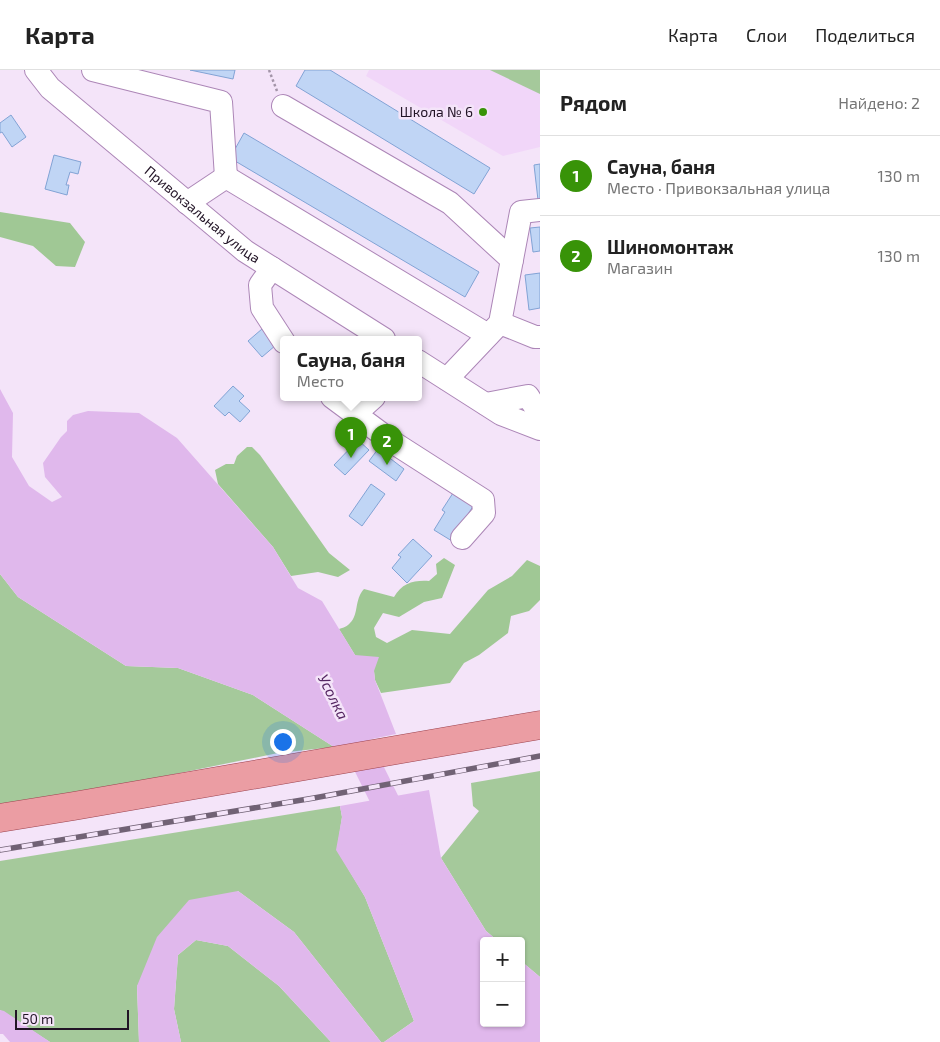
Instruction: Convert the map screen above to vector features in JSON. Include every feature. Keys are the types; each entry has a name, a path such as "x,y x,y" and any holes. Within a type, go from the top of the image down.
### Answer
{"main road":[{"path":"0,818 540,725"}],"street":[{"name":"Привокзальная улица","path":"36,70 53,79 187,202 245,251 379,336"},
{"path":"93,70 221,102 226,177"},
{"path":"283,106 450,203 512,260"},
{"path":"187,202 226,177"},
{"path":"226,177 494,329 535,338 540,337"},
{"path":"447,379 494,329 512,260 521,212 540,210"},
{"path":"272,268 260,284 262,308 280,336"},
{"path":"422,366 447,379 501,414 540,429"},
{"path":"486,404 528,396 540,415"},
{"path":"337,401 394,443 483,500 484,513 462,538"},
{"path":"355,414 370,401"}],"shaded area":[{"name":"Школа № 6","path":"369,70 540,70 540,147 503,156 366,76"}],"green space":[{"path":"490,70 540,70 540,94"},
{"path":"0,212 70,223 85,242 75,267 56,266 33,246 0,237"},
{"path":"247,447 252,447 260,455 329,553 350,570 338,577 318,572 291,576 273,547 218,484 215,470 226,464 234,464 237,456"},
{"path":"444,558 455,565 442,598 424,602 399,617 383,613 374,628 376,637 387,643 412,630 450,634 488,590 512,576 527,560 540,566 540,600 529,611 511,616 508,633 479,655 464,663 450,683 381,693 375,680 374,671 355,655 339,629 347,626 353,620 359,598 364,589 394,597 401,588 409,583 429,581 437,574 436,564"},
{"path":"0,574 18,597 126,666 178,668 253,695 334,747 278,753 121,785 0,804"},
{"path":"540,771 540,977 525,964 525,937 493,937 486,931 441,858 479,811 473,806 471,783"},
{"path":"340,806 342,817 337,850 365,897 414,1021 384,1042 381,1042 294,932 238,891 137,986 139,1042 50,1042 0,1010 0,861"},
{"path":"196,940 228,946 279,986 331,1042 181,1042 174,1009 178,955"}],"water":[{"path":"0,389 13,413 12,457 29,486 52,502 62,497 45,477 43,463 67,431 67,421 73,415 88,411 139,413 177,438 273,547 298,588 322,601 355,655 379,657 374,671 375,680 396,734 334,747 253,695 178,668 126,666 18,597 0,574"},
{"path":"429,790 441,858 486,931 493,937 480,937 480,1027 525,1027 525,964 540,977 540,1042 384,1042 414,1021 365,897 336,850 342,817 340,806"},
{"path":"238,891 294,932 381,1042 331,1042 279,986 228,946 196,940 178,955 174,1009 181,1042 139,1042 137,986 157,937 189,900"},
{"path":"0,1010 50,1042 10,1042 3,1034 0,1034"}],"building":[{"path":"190,70 235,70 233,79"},
{"path":"305,70 330,70 490,168 474,194 296,86"},
{"path":"11,115 26,137 12,147 2,132 0,133 0,123"},
{"path":"244,133 479,272 465,297 230,158"},
{"path":"54,155 81,162 78,174 70,172 66,185 69,185 67,195 45,189"},
{"path":"540,164 540,200 538,200 534,165"},
{"path":"540,227 540,251 533,252 530,228"},
{"path":"540,273 540,308 529,310 525,275"},
{"path":"262,329 276,345 262,357 248,341"},
{"path":"233,386 244,396 239,401 250,411 240,422 229,412 225,416 214,406"},
{"path":"358,440 369,450 345,475 334,465"},
{"path":"378,449 404,469 396,481 369,461"},
{"path":"371,484 385,494 362,526 349,516"},
{"path":"453,493 473,506 452,541 434,530 445,512 442,510"},
{"path":"413,539 432,556 407,583 392,568 401,557 398,555"}],"waterway":[{"name":"Усолка","path":"339,708 400,831"}],"railway":[{"path":"0,850 314,798 540,756"}],"place":[{"name":"Школа № 6","path":"483,112"},
{"name":"Сауна, баня","path":"351,458"},
{"name":"Шиномонтаж","path":"387,465"}]}
